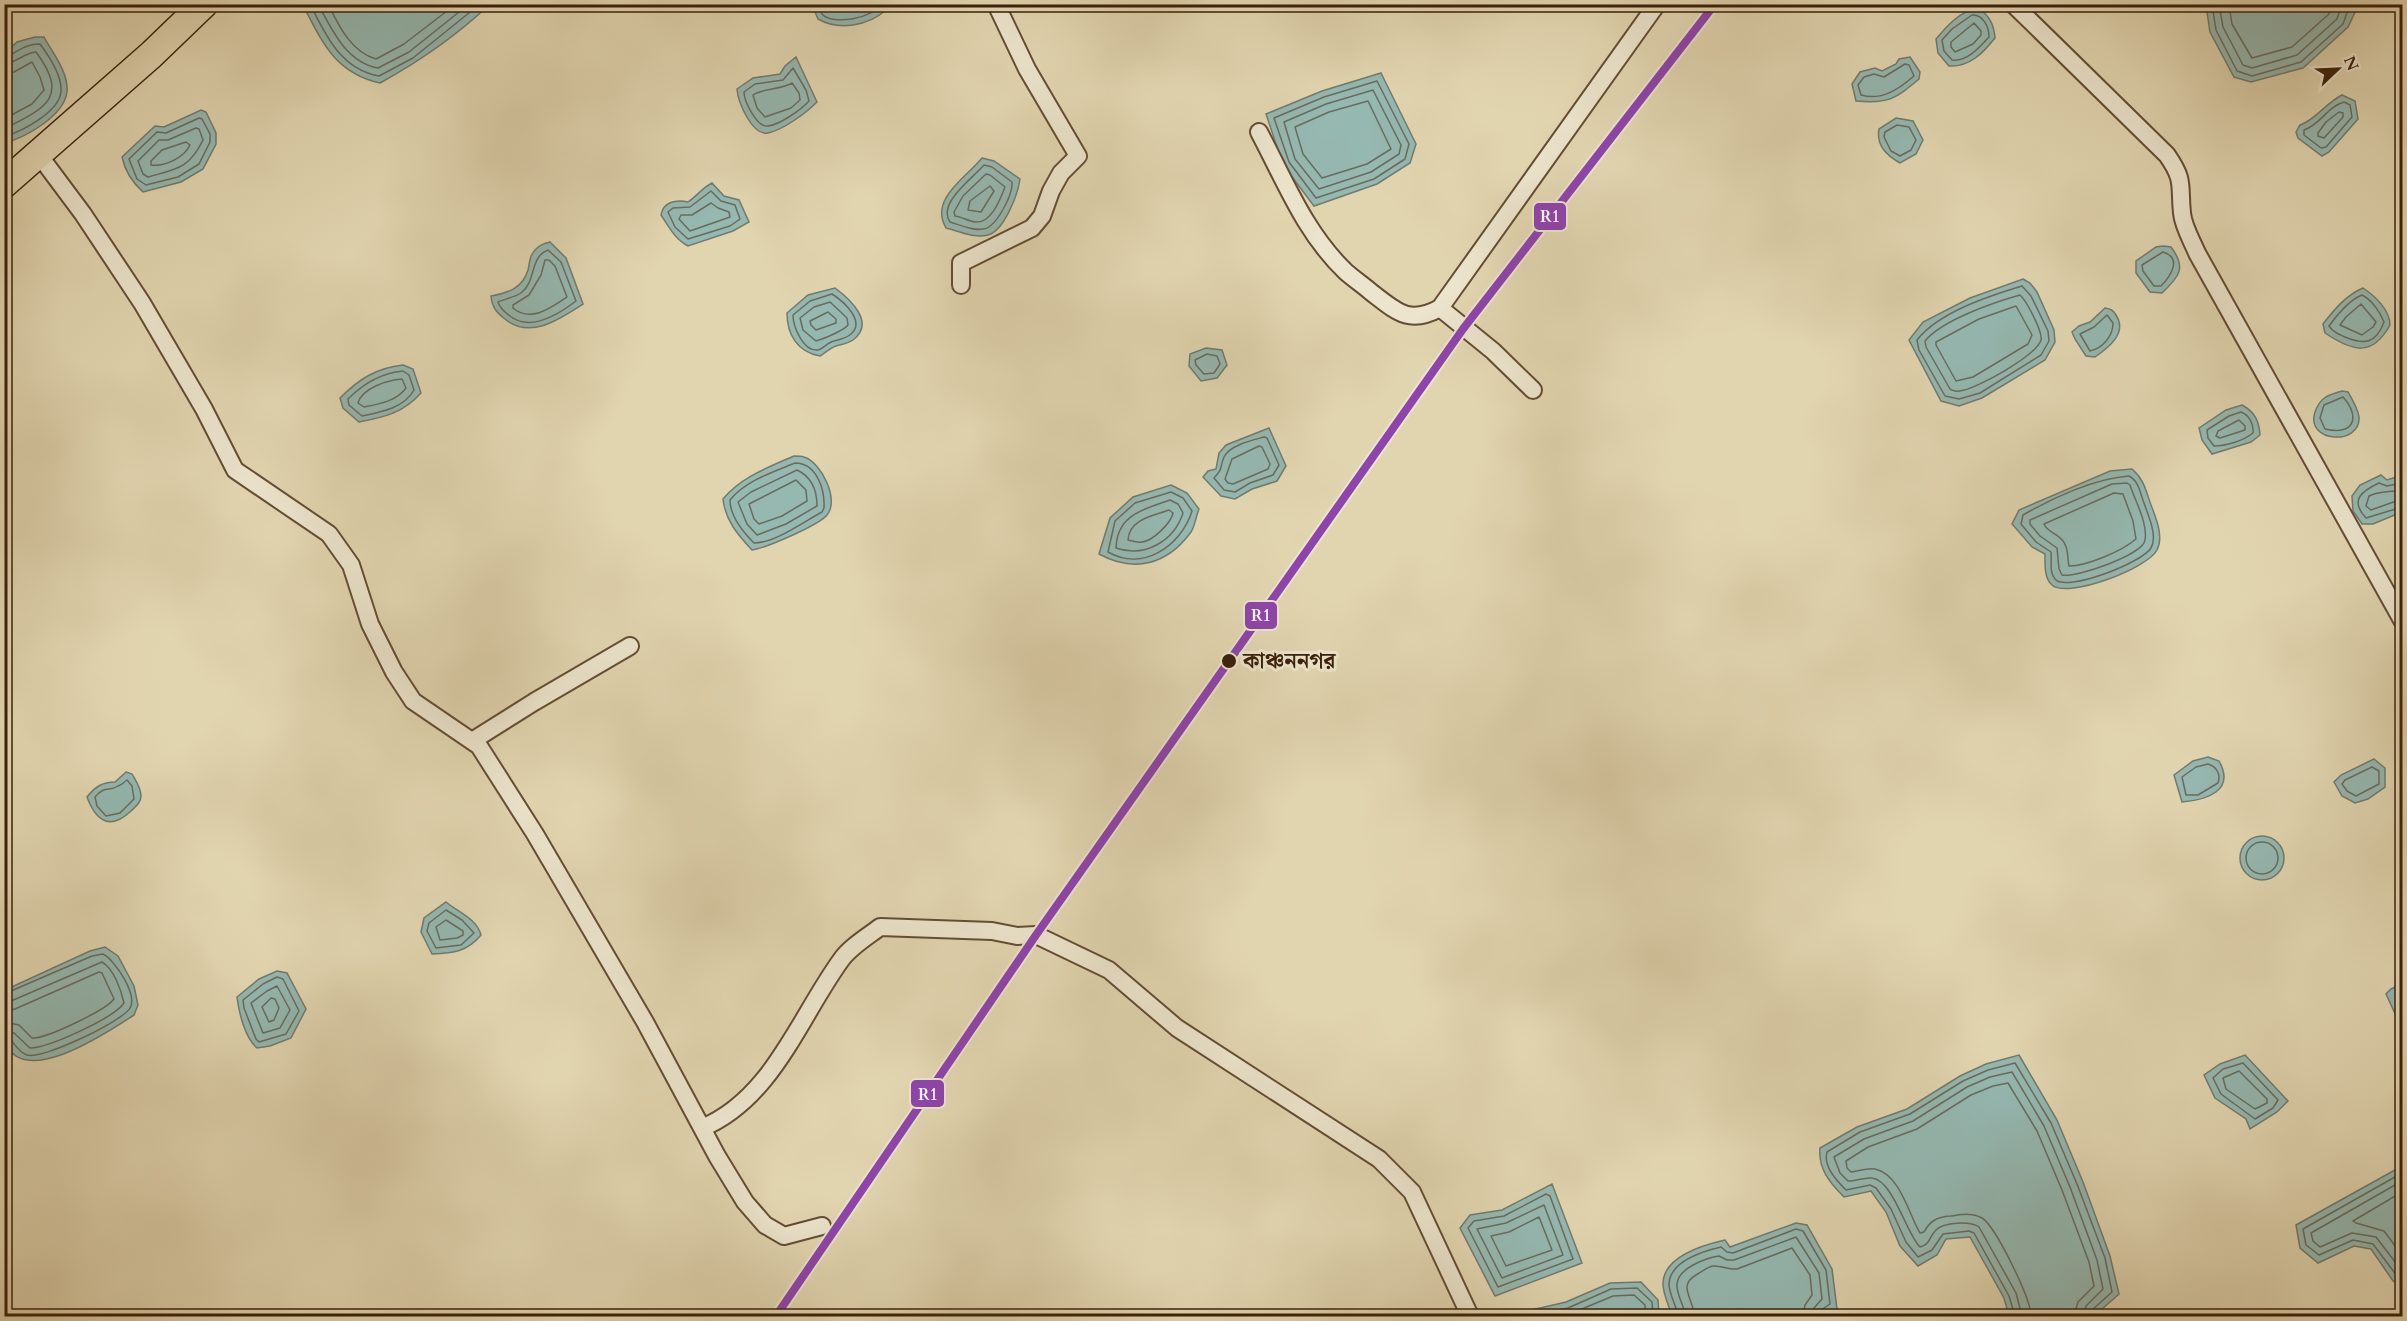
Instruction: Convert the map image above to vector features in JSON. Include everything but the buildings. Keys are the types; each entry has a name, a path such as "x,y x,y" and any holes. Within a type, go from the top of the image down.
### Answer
{"highway":[{"path":"4,184 39,155 204,4"}],"street":[{"path":"961,285 961,263 1032,228 1042,216 1061,172 1078,156 1027,69 996,4"},
{"path":"1259,132 1292,200 1317,238 1346,272 1405,315 1422,317 1440,308 1657,4"},
{"path":"2013,4 2167,155 2179,172 2182,185 2182,215 2198,253 2403,620"},
{"path":"39,155 83,214 142,303 204,409 235,470 329,534 351,565 370,624 394,672 413,701 479,746 535,834 645,1022 745,1202 765,1225 784,1236 822,1226"},
{"path":"1440,308 1493,351 1533,390"},
{"path":"472,741 630,646"},
{"path":"702,1128 720,1121 741,1105 761,1082 842,958 880,927 992,931 1017,936 1036,934 1109,970 1177,1028 1379,1160 1412,1192 1470,1317"}],"water":[{"path":"2356,4 2356,10 2348,27 2303,68 2251,82 2234,77 2210,32 2206,5"},
{"path":"303,5 489,5 437,47 380,83 352,72 341,64 324,43"},
{"path":"812,5 886,5 886,10 871,20 844,26 818,19"},
{"path":"1978,8 1991,21 1995,38 1981,54 1970,62 1949,66 1938,53 1936,39 1949,24"},
{"path":"44,37 63,70 67,92 64,101 52,117 33,131 5,143 5,53 17,42"},
{"path":"796,57 817,102 787,125 768,133 762,133 751,124 747,117 737,89 753,78 780,74 785,66"},
{"path":"1910,57 1920,72 1919,79 1911,86 1897,96 1884,101 1856,101 1852,84 1860,72 1875,68 1882,71 1896,64 1899,59"},
{"path":"1381,73 1416,144 1410,163 1377,184 1314,206 1283,165 1266,114 1322,91"},
{"path":"2342,95 2355,101 2358,119 2329,152 2322,156 2298,138 2296,132 2300,125"},
{"path":"201,110 206,112 216,133 216,144 203,169 181,182 143,192 130,176 122,157 155,126 164,127"},
{"path":"1896,118 1913,121 1923,140 1916,154 1900,163 1883,149 1878,135 1879,129"},
{"path":"982,158 994,161 1020,179 1005,219 994,232 983,236 946,228 942,208 946,198"},
{"path":"712,183 724,196 739,200 749,222 733,231 688,246 673,232 661,215 662,211 671,202 688,202"},
{"path":"550,242 566,258 583,304 545,325 524,328 515,325 497,312 491,296 509,291 519,285 526,276 534,251"},
{"path":"2156,247 2171,247 2176,254 2180,267 2179,272 2162,293 2150,292 2136,273 2136,261"},
{"path":"2023,279 2030,283 2037,292 2054,330 2055,342 2045,360 1982,398 1959,406 1941,401 1909,340 1923,322 1970,298"},
{"path":"835,288 858,312 862,326 853,340 834,347 820,356 812,354 799,346 791,335 787,313 808,295"},
{"path":"2363,288 2385,309 2390,325 2376,343 2361,348 2344,344 2325,333 2323,324 2346,299"},
{"path":"2105,308 2112,310 2116,315 2120,328 2118,334 2111,345 2095,357 2086,356 2072,332 2079,326 2090,322"},
{"path":"1206,348 1222,350 1227,365 1217,378 1201,381 1189,366 1190,354"},
{"path":"403,365 413,369 421,393 414,400 400,410 385,416 359,422 343,408 340,398 354,385 376,372"},
{"path":"2342,391 2348,392 2356,407 2359,417 2357,426 2352,433 2343,436 2325,435 2318,430 2314,422 2315,412 2319,403 2325,398"},
{"path":"2242,405 2256,417 2260,435 2251,442 2212,454 2202,440 2199,428 2226,410"},
{"path":"1269,428 1286,466 1277,481 1252,489 1235,499 1221,496 1203,477 1208,471 1216,469 1219,453 1226,445"},
{"path":"794,456 810,460 817,466 827,482 831,500 827,515 803,530 752,550 729,520 723,499 747,479"},
{"path":"2132,469 2144,486 2157,522 2160,539 2157,550 2139,565 2107,580 2074,588 2052,585 2046,575 2045,554 2032,547 2012,524 2019,510 2110,471"},
{"path":"2381,475 2387,480 2399,476 2402,479 2402,512 2373,524 2362,524 2353,511 2352,496 2360,485"},
{"path":"1171,485 1187,493 1199,509 1192,530 1182,543 1171,552 1149,563 1125,563 1099,554 1110,518 1133,497"},
{"path":"2208,757 2219,761 2224,780 2221,787 2209,796 2182,802 2174,775 2193,761"},
{"path":"2374,759 2385,768 2385,787 2368,799 2355,803 2342,796 2334,782 2341,775"},
{"path":"126,772 132,774 138,785 141,793 140,801 117,821 104,820 95,812 87,797 99,786 115,782"},
{"path":"2262,836 2277,843 2284,858 2277,873 2262,880 2247,873 2240,858 2247,843"},
{"path":"446,902 476,924 481,935 476,941 459,951 432,954 421,932 424,918"},
{"path":"105,947 118,956 134,986 138,1005 134,1015 106,1033 66,1053 47,1059 29,1060 14,1055 4,1036 5,990 90,951"},
{"path":"277,971 287,973 306,1009 291,1038 257,1048 246,1032 237,997 259,979"},
{"path":"2402,984 2402,1029 2386,994"},
{"path":"2019,1055 2057,1120 2110,1256 2119,1294 2094,1316 2009,1316 2004,1298 1970,1237 1946,1239 1937,1255 1918,1266 1900,1246 1886,1212 1871,1191 1844,1197 1830,1181 1821,1163 1820,1148 1857,1127 1907,1109 1960,1076 1986,1064"},
{"path":"2245,1055 2288,1101 2277,1112 2250,1129 2246,1119 2215,1098 2204,1075 2220,1064"},
{"path":"2402,1166 2402,1286 2393,1281 2371,1249 2354,1246 2318,1263 2300,1248 2296,1225"},
{"path":"1552,1184 1582,1263 1495,1296 1460,1228 1470,1215 1502,1210"},
{"path":"1796,1223 1807,1225 1832,1269 1837,1309 1820,1316 1672,1316 1663,1284 1665,1274 1677,1259 1706,1245 1725,1240 1730,1247"},
{"path":"1641,1282 1658,1300 1659,1316 1506,1316 1566,1302 1610,1283"}],"transit line":[{"name":"R1","path":"776,1316 1036,935 1463,329 1715,4"}],"place":[{"name":"কাঞ্চননগর","path":"1229,661"}]}
